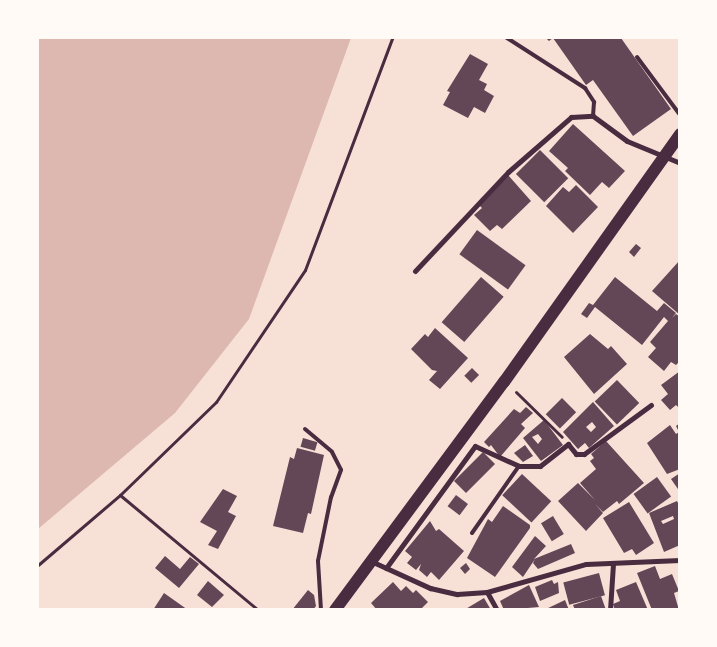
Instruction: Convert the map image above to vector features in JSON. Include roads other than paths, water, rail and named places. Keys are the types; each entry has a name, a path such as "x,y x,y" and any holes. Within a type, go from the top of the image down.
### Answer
{"main road":[{"path":"335,610 504,382 661,157 680,134"}],"street":[{"path":"415,271 454,227 546,137 571,117 593,116 627,141 661,157 680,163"},
{"path":"386,568 476,446 518,466 540,466 568,444 576,454 584,454 651,405"},
{"path":"370,561 430,588 457,594 487,592 586,564 680,560"},
{"path":"610,610 613,563"},
{"path":"487,592 498,610"}],"lane":[{"path":"507,38 586,88 594,102 593,116"},
{"path":"637,57 680,115"},
{"path":"306,429 332,452 341,470 331,497 318,561 321,610"},
{"path":"472,533 518,466"}]}
